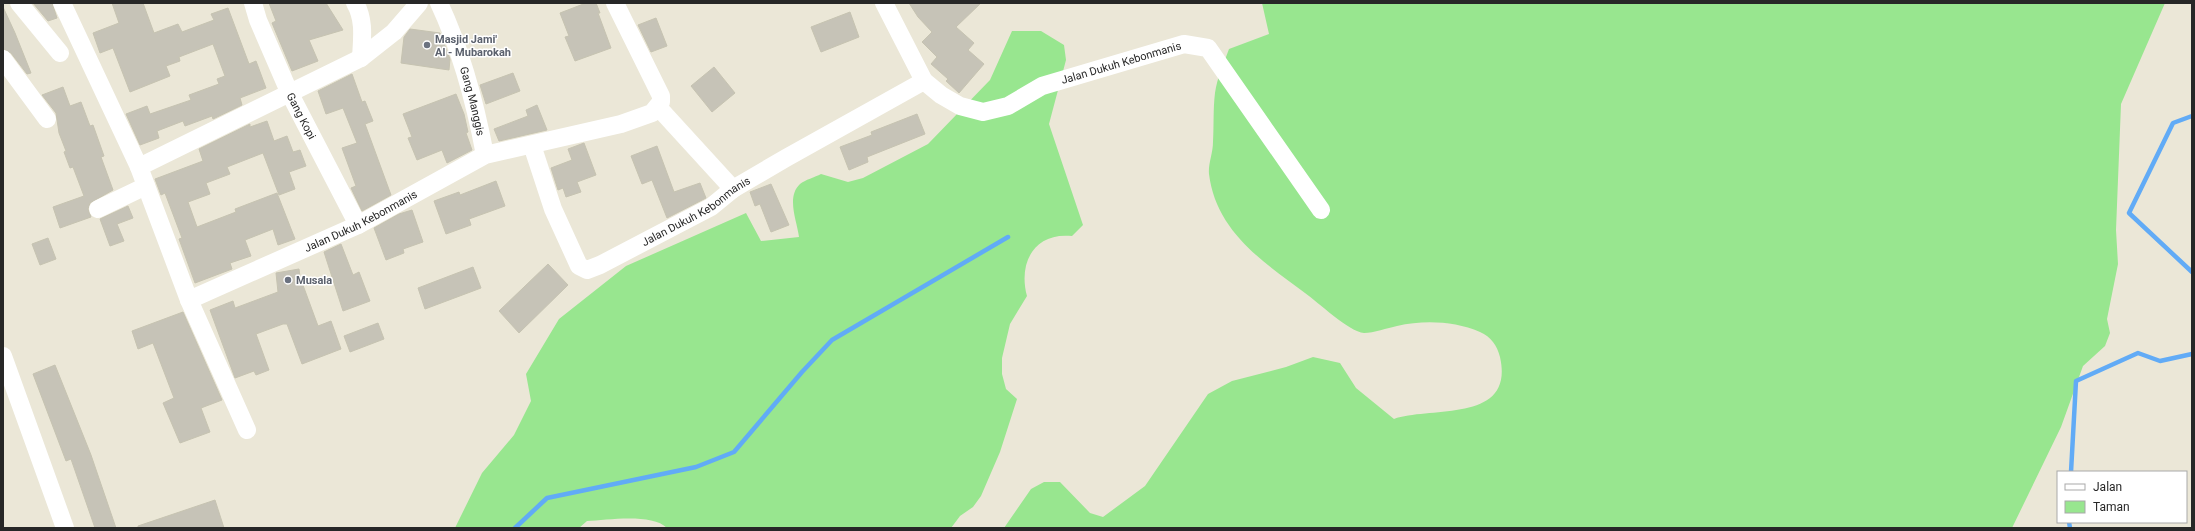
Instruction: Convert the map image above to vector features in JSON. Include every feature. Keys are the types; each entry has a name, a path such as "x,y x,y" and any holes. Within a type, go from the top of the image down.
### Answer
{"street":[{"path":"19,3 60,53"},
{"path":"62,3 139,167 189,300 247,430"},
{"name":"Gang Kopi","path":"254,3 258,20 290,94 358,225"},
{"path":"355,3 360,12 362,27 361,58"},
{"path":"139,167 361,58 394,32 419,3"},
{"name":"Gang Manggis","path":"439,3 461,52 480,125 485,155"},
{"path":"615,3 661,96 661,102 658,107 733,189"},
{"name":"Jalan Dukuh Kebonmanis","path":"884,3 924,81 941,95 960,106 983,112 1008,106 1042,86 1184,44 1208,48 1322,210"},
{"path":"3,59 48,119"},
{"name":"Jalan Dukuh Kebonmanis","path":"532,145 553,208 578,266 587,270 600,265 710,207 733,189 924,81"},
{"name":"Jalan Dukuh Kebonmanis","path":"189,300 358,225 485,155 621,124 652,113 658,107"},
{"path":"98,209 146,186"},
{"path":"3,356 65,528"}],"green space":[{"path":"1262,3 2165,3 2121,104 2116,230 2118,264 2107,319 2110,333 2105,346 2083,366 2061,427 2012,528 1004,528 1031,489 1044,482 1060,482 1090,513 1103,517 1145,486 1208,394 1232,381 1286,367 1313,357 1340,363 1356,388 1394,419 1410,415 1466,408 1483,403 1495,393 1501,378 1500,357 1493,342 1484,334 1470,328 1428,322 1407,324 1368,333 1350,328 1258,257 1231,229 1213,194 1209,174 1213,146 1215,93 1229,49 1269,34"},
{"path":"1012,31 1041,31 1064,45 1066,60 1049,124 1083,225 1072,236 1059,236 1048,239 1032,252 1027,261 1025,284 1027,296 1010,324 1002,358 1002,374 1006,389 1017,399 1000,452 981,496 973,507 960,516 951,528 667,528 660,523 651,520 629,518 587,521 579,528 455,528 482,473 514,435 531,401 526,374 559,319 626,266 746,213 761,241 799,237 793,202 796,189 800,184 821,174 848,182 863,178 928,144 990,80"}],"building":[{"path":"33,3 52,3 57,18 48,21"},
{"path":"112,3 143,3 154,33 178,24 182,32 214,20 211,14 228,8 249,64 256,61 266,88 240,98 242,105 213,119 212,116 185,126 183,121 157,131 159,138 140,145 126,114 147,106 150,114 191,100 189,95 219,84 217,79 225,76 213,44 179,57 180,61 166,66 170,76 130,92 113,48 100,53 93,33 119,23"},
{"path":"269,3 326,3 343,30 309,40 318,61 292,71 272,23 276,21"},
{"path":"586,3 596,3 600,13 598,13 611,48 575,61 565,37 569,36 560,13"},
{"path":"909,3 981,3 956,27 974,43 968,50 984,64 959,93 946,81 948,79 931,64 937,57 922,42 932,32 918,17"},
{"path":"3,7 31,73 27,74 11,53 3,49"},
{"path":"850,12 859,37 821,52 811,27"},
{"path":"656,18 667,46 651,52 638,25"},
{"name":"Masjid Jami' Al - Mubarokah","path":"410,29 440,33 450,59 449,70 401,63 404,37"},
{"path":"714,67 735,93 712,112 691,86"},
{"path":"513,73 520,91 486,104 480,85"},
{"path":"352,74 362,102 365,101 373,121 365,124 391,195 362,211 351,188 356,186 342,148 357,143 343,108 326,114 318,91"},
{"path":"63,87 70,106 81,102 90,126 93,125 104,156 101,157 113,190 90,203 88,209 91,217 60,228 53,207 84,196 73,167 70,168 64,152 66,151 59,133 56,113 42,95"},
{"path":"456,94 464,114 468,132 466,133 472,150 447,163 442,150 417,160 408,138 412,137 403,114"},
{"path":"537,105 547,130 499,141 494,129 528,116 526,110"},
{"path":"917,114 925,134 867,157 868,162 849,170 840,147 872,135 871,132"},
{"path":"267,121 274,141 287,136 293,152 300,150 306,166 289,172 295,189 279,195 263,153 227,167 230,174 206,183 210,194 188,202 197,227 236,212 235,209 277,193 295,239 278,245 273,229 245,240 251,256 230,263 232,269 195,283 179,239 182,238 165,193 161,195 155,179 203,161 199,149 250,124 250,127"},
{"path":"584,143 596,175 577,182 581,192 566,197 563,188 558,190 551,168 572,160 568,149"},
{"path":"657,146 674,192 700,183 706,198 667,218 652,180 642,184 631,156"},
{"path":"496,181 505,206 469,219 471,225 446,234 434,201 459,192 460,195"},
{"path":"771,184 789,225 771,232 760,204 755,206 750,192"},
{"path":"128,206 133,218 117,224 124,241 110,246 100,219"},
{"path":"412,210 423,242 403,249 404,253 386,260 374,228 399,214"},
{"path":"48,238 56,259 40,265 32,244"},
{"path":"341,244 353,275 359,272 370,301 343,311 324,252"},
{"path":"548,264 568,285 519,333 499,311"},
{"path":"473,267 481,288 425,309 418,288"},
{"path":"299,269 300,277 318,326 331,321 341,349 302,364 287,324 283,324 256,334 269,370 256,375 254,371 235,378 210,310 233,301 235,308 278,292 276,273"},
{"path":"183,312 222,400 201,408 210,432 180,443 163,403 174,398 153,343 138,349 132,331"},
{"path":"378,323 384,339 350,352 344,336"},
{"path":"55,365 91,455 116,528 95,528 71,459 66,461 33,374"},
{"path":"215,500 224,528 138,528 138,526"}],"waterway":[{"path":"2192,116 2173,123 2129,213 2192,272"},
{"path":"515,528 547,498 696,467 734,452 802,372 832,340 1008,237"},
{"path":"2071,471 2076,381 2138,353 2160,361 2192,354"},
{"path":"2069,523 2070,528"}],"place":[{"name":"Masjid Jami' Al - Mubarokah","path":"427,45"},
{"name":"Musala","path":"288,280"}]}
